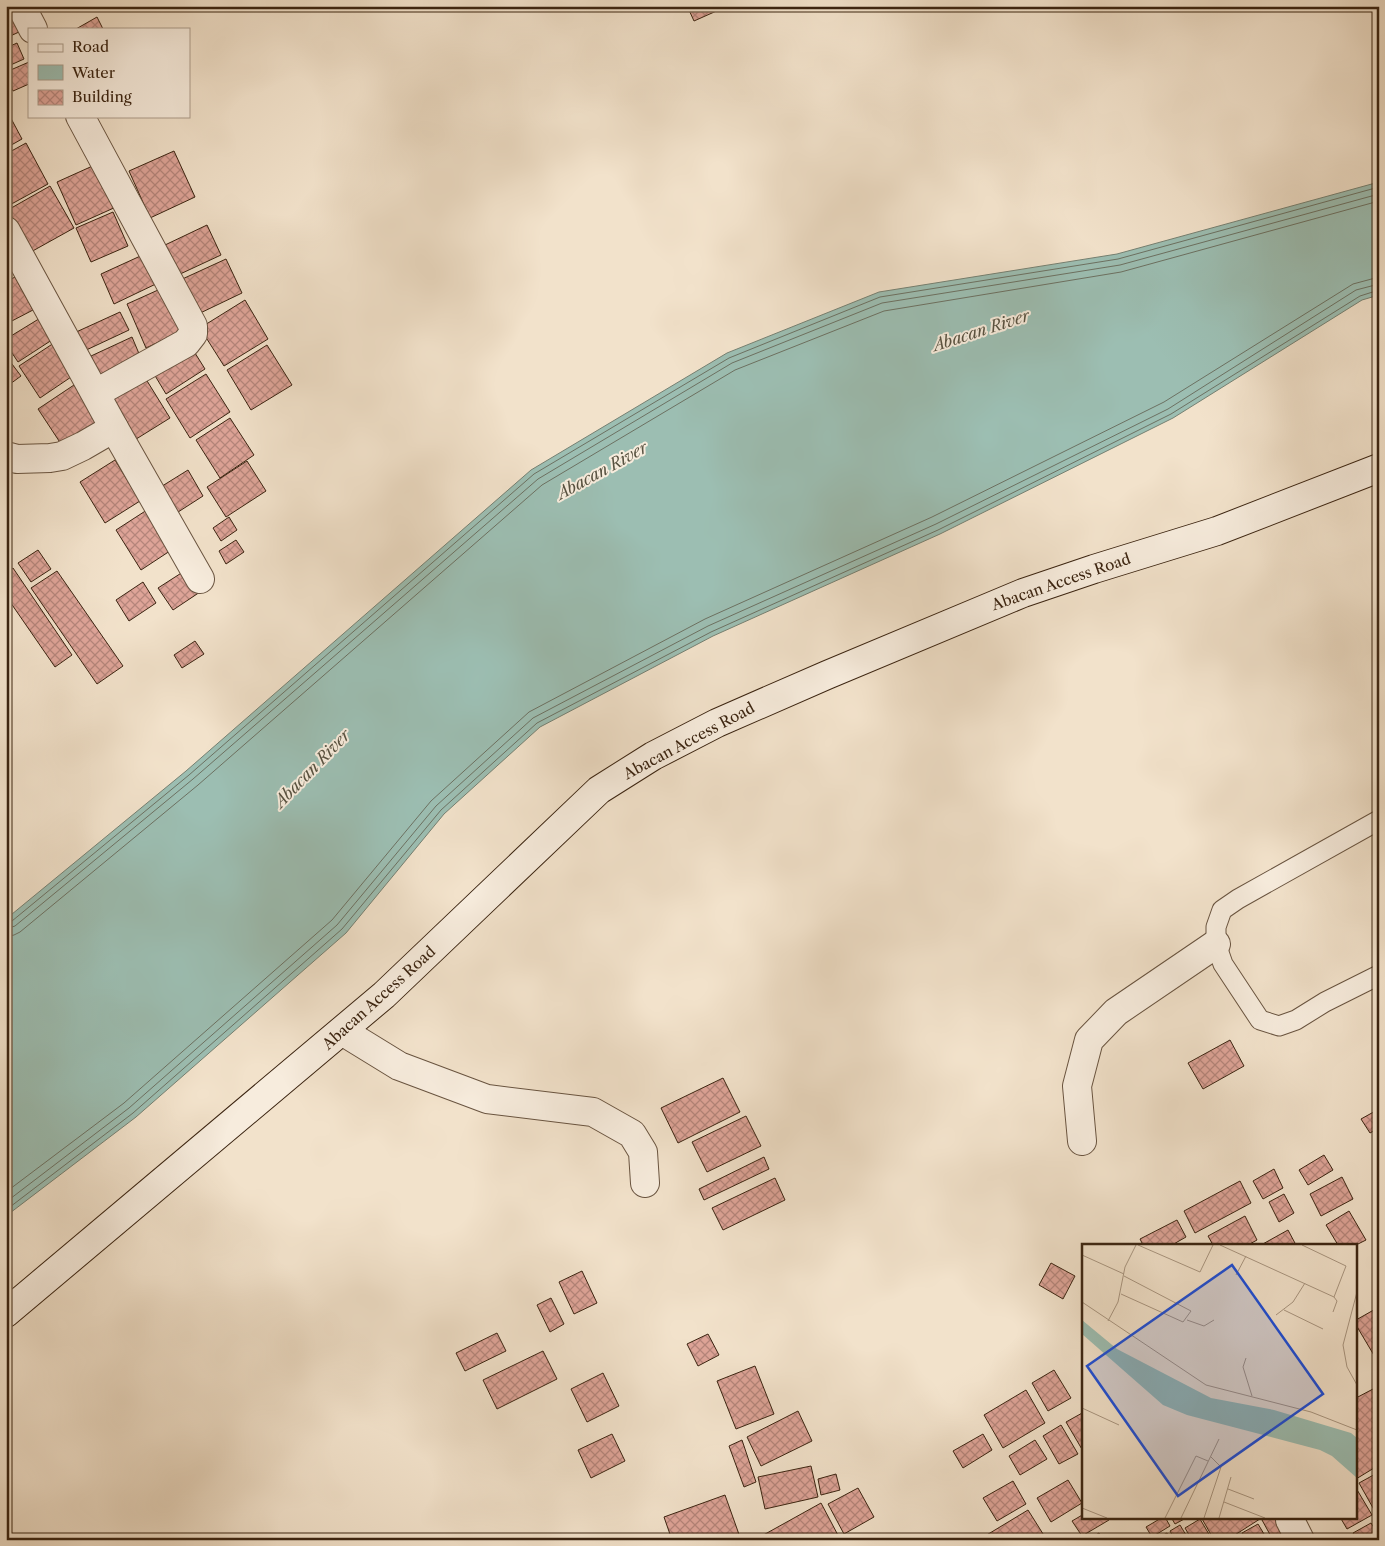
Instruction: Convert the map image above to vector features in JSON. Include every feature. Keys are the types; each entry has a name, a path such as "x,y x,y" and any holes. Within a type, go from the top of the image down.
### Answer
{"street":[{"path":"21,6 32,28"},
{"path":"81,118 193,326 193,334 186,343 96,393"},
{"path":"6,231 114,428 200,579"},
{"path":"6,456 17,459 62,456 114,428"},
{"name":"Abacan Access Road","path":"6,1313 384,995 599,790 653,756 725,719 1023,593 1217,531 1379,468"},
{"path":"1082,1141 1077,1086 1089,1040 1116,1012 1216,944"},
{"path":"342,1031 399,1066 487,1099 593,1112 632,1134 643,1152 645,1183"}],"lane":[{"path":"1379,820 1261,884 1222,910 1216,927 1216,944 1223,964 1260,1020 1279,1026 1296,1020 1325,1002 1379,975"}],"water":[{"name":"Abacan River","path":"1379,182 1379,295 1362,300 1173,418 940,534 713,636 540,727 444,814 346,933 136,1117 6,1216 6,919 186,771 531,470 727,353 879,292 1117,254"}],"building":[{"path":"6,6 8,6 19,32 6,38"},
{"path":"698,6 720,6 721,9 694,21 689,10"},
{"path":"97,17 102,28 78,28"},
{"path":"17,43 24,59 6,67 6,48"},
{"path":"28,62 28,84 13,91 6,77 6,72"},
{"path":"6,109 22,139 6,148"},
{"path":"26,143 48,184 6,207 6,154"},
{"path":"174,151 195,197 150,218 129,171"},
{"path":"97,164 116,207 76,225 57,182"},
{"path":"50,186 74,228 29,253 6,211"},
{"path":"113,212 128,246 91,262 76,228"},
{"path":"207,225 221,255 178,275 165,245"},
{"path":"147,253 160,282 114,304 101,274"},
{"path":"226,259 242,293 194,316 178,281"},
{"path":"15,277 33,310 6,324 6,282"},
{"path":"167,286 186,329 146,348 127,304"},
{"path":"245,300 268,339 224,366 200,328"},
{"path":"120,312 129,330 82,352 74,333"},
{"path":"42,317 55,338 18,362 6,344 6,339"},
{"path":"132,337 140,356 99,375 91,356"},
{"path":"57,341 77,373 40,398 19,366"},
{"path":"190,345 205,369 166,394 151,369"},
{"path":"267,345 292,385 251,410 227,370"},
{"path":"6,356 21,376 6,387"},
{"path":"206,374 230,412 190,438 166,399"},
{"path":"144,376 170,418 133,441 107,399"},
{"path":"74,385 101,426 65,450 38,409"},
{"path":"230,418 254,455 220,478 196,440"},
{"path":"115,460 140,501 105,523 80,482"},
{"path":"247,461 266,491 226,517 207,487"},
{"path":"188,470 203,496 175,514 159,488"},
{"path":"150,508 176,547 141,570 116,530"},
{"path":"229,517 237,530 221,541 213,528"},
{"path":"236,540 244,552 226,564 219,551"},
{"path":"38,550 51,569 31,582 18,563"},
{"path":"13,568 72,655 55,667 6,596 6,573"},
{"path":"186,570 200,592 173,610 158,588"},
{"path":"57,571 123,666 97,684 31,588"},
{"path":"143,582 156,603 129,621 116,600"},
{"path":"195,641 204,654 182,668 174,655"},
{"path":"1230,1040 1244,1066 1203,1089 1188,1063"},
{"path":"723,1078 740,1112 678,1143 661,1108"},
{"path":"1379,1109 1379,1128 1370,1133 1361,1119"},
{"path":"746,1116 761,1146 707,1172 692,1142"},
{"path":"1324,1155 1333,1170 1308,1185 1299,1170"},
{"path":"764,1157 769,1169 704,1200 699,1189"},
{"path":"1274,1169 1283,1188 1263,1199 1253,1181"},
{"path":"1342,1177 1353,1199 1321,1216 1310,1194"},
{"path":"775,1178 785,1200 723,1230 712,1208"},
{"path":"1240,1181 1251,1203 1195,1233 1184,1211"},
{"path":"1284,1194 1294,1213 1279,1222 1269,1202"},
{"path":"1349,1211 1366,1240 1358,1244 1337,1244 1326,1225"},
{"path":"1245,1216 1257,1240 1250,1244 1212,1244 1208,1236"},
{"path":"1177,1220 1186,1237 1174,1244 1142,1244 1140,1239"},
{"path":"1288,1230 1295,1244 1263,1244"},
{"path":"1051,1263 1075,1276 1063,1299 1039,1285"},
{"path":"582,1271 597,1303 574,1314 559,1282"},
{"path":"551,1298 564,1324 550,1332 537,1305"},
{"path":"1379,1307 1379,1355 1375,1357 1358,1328 1358,1319"},
{"path":"497,1333 506,1351 465,1371 456,1353"},
{"path":"708,1334 719,1355 698,1366 687,1344"},
{"path":"543,1351 557,1379 497,1409 483,1380"},
{"path":"755,1366 774,1414 736,1429 717,1381"},
{"path":"1054,1370 1071,1398 1048,1411 1032,1383"},
{"path":"603,1373 619,1406 587,1422 571,1389"},
{"path":"1373,1389 1379,1399 1379,1465 1358,1478 1358,1397"},
{"path":"1026,1390 1045,1423 1003,1448 984,1415"},
{"path":"798,1411 812,1441 761,1466 747,1437"},
{"path":"1082,1413 1082,1449 1066,1422"},
{"path":"1061,1425 1078,1454 1059,1464 1043,1436"},
{"path":"612,1434 625,1461 591,1478 578,1450"},
{"path":"983,1434 992,1450 963,1468 953,1451"},
{"path":"742,1440 756,1482 744,1487 729,1446"},
{"path":"1035,1440 1047,1459 1020,1475 1009,1456"},
{"path":"811,1466 818,1497 765,1509 758,1477"},
{"path":"1379,1472 1379,1514 1377,1515 1359,1483"},
{"path":"836,1474 840,1490 821,1495 818,1479"},
{"path":"1068,1480 1082,1503 1051,1522 1037,1498"},
{"path":"1013,1481 1026,1504 997,1521 983,1498"},
{"path":"858,1488 874,1517 844,1534 828,1504"},
{"path":"1358,1491 1372,1515 1347,1529 1341,1518 1358,1518"},
{"path":"725,1495 741,1540 672,1540 664,1517"},
{"path":"821,1503 840,1539 759,1540 758,1538"},
{"path":"1028,1510 1045,1537 1040,1540 987,1540 985,1536"},
{"path":"1082,1515 1082,1518 1108,1518 1109,1520 1082,1536 1072,1521"},
{"path":"1161,1518 1166,1518 1170,1526 1152,1537 1146,1527"},
{"path":"1172,1518 1186,1518 1175,1524"},
{"path":"1202,1518 1261,1518 1227,1540 1214,1540"},
{"path":"1265,1518 1280,1518 1289,1540 1273,1540 1262,1520"},
{"path":"1200,1519 1212,1540 1192,1540 1185,1528"},
{"path":"1371,1523 1379,1536 1379,1540 1357,1540 1353,1533"},
{"path":"1258,1524 1267,1539 1246,1540 1242,1533"},
{"path":"1180,1525 1189,1540 1175,1540 1170,1531"},
{"path":"1099,1533 1103,1540 1087,1540"},
{"path":"1167,1533 1171,1540 1154,1540"}]}
